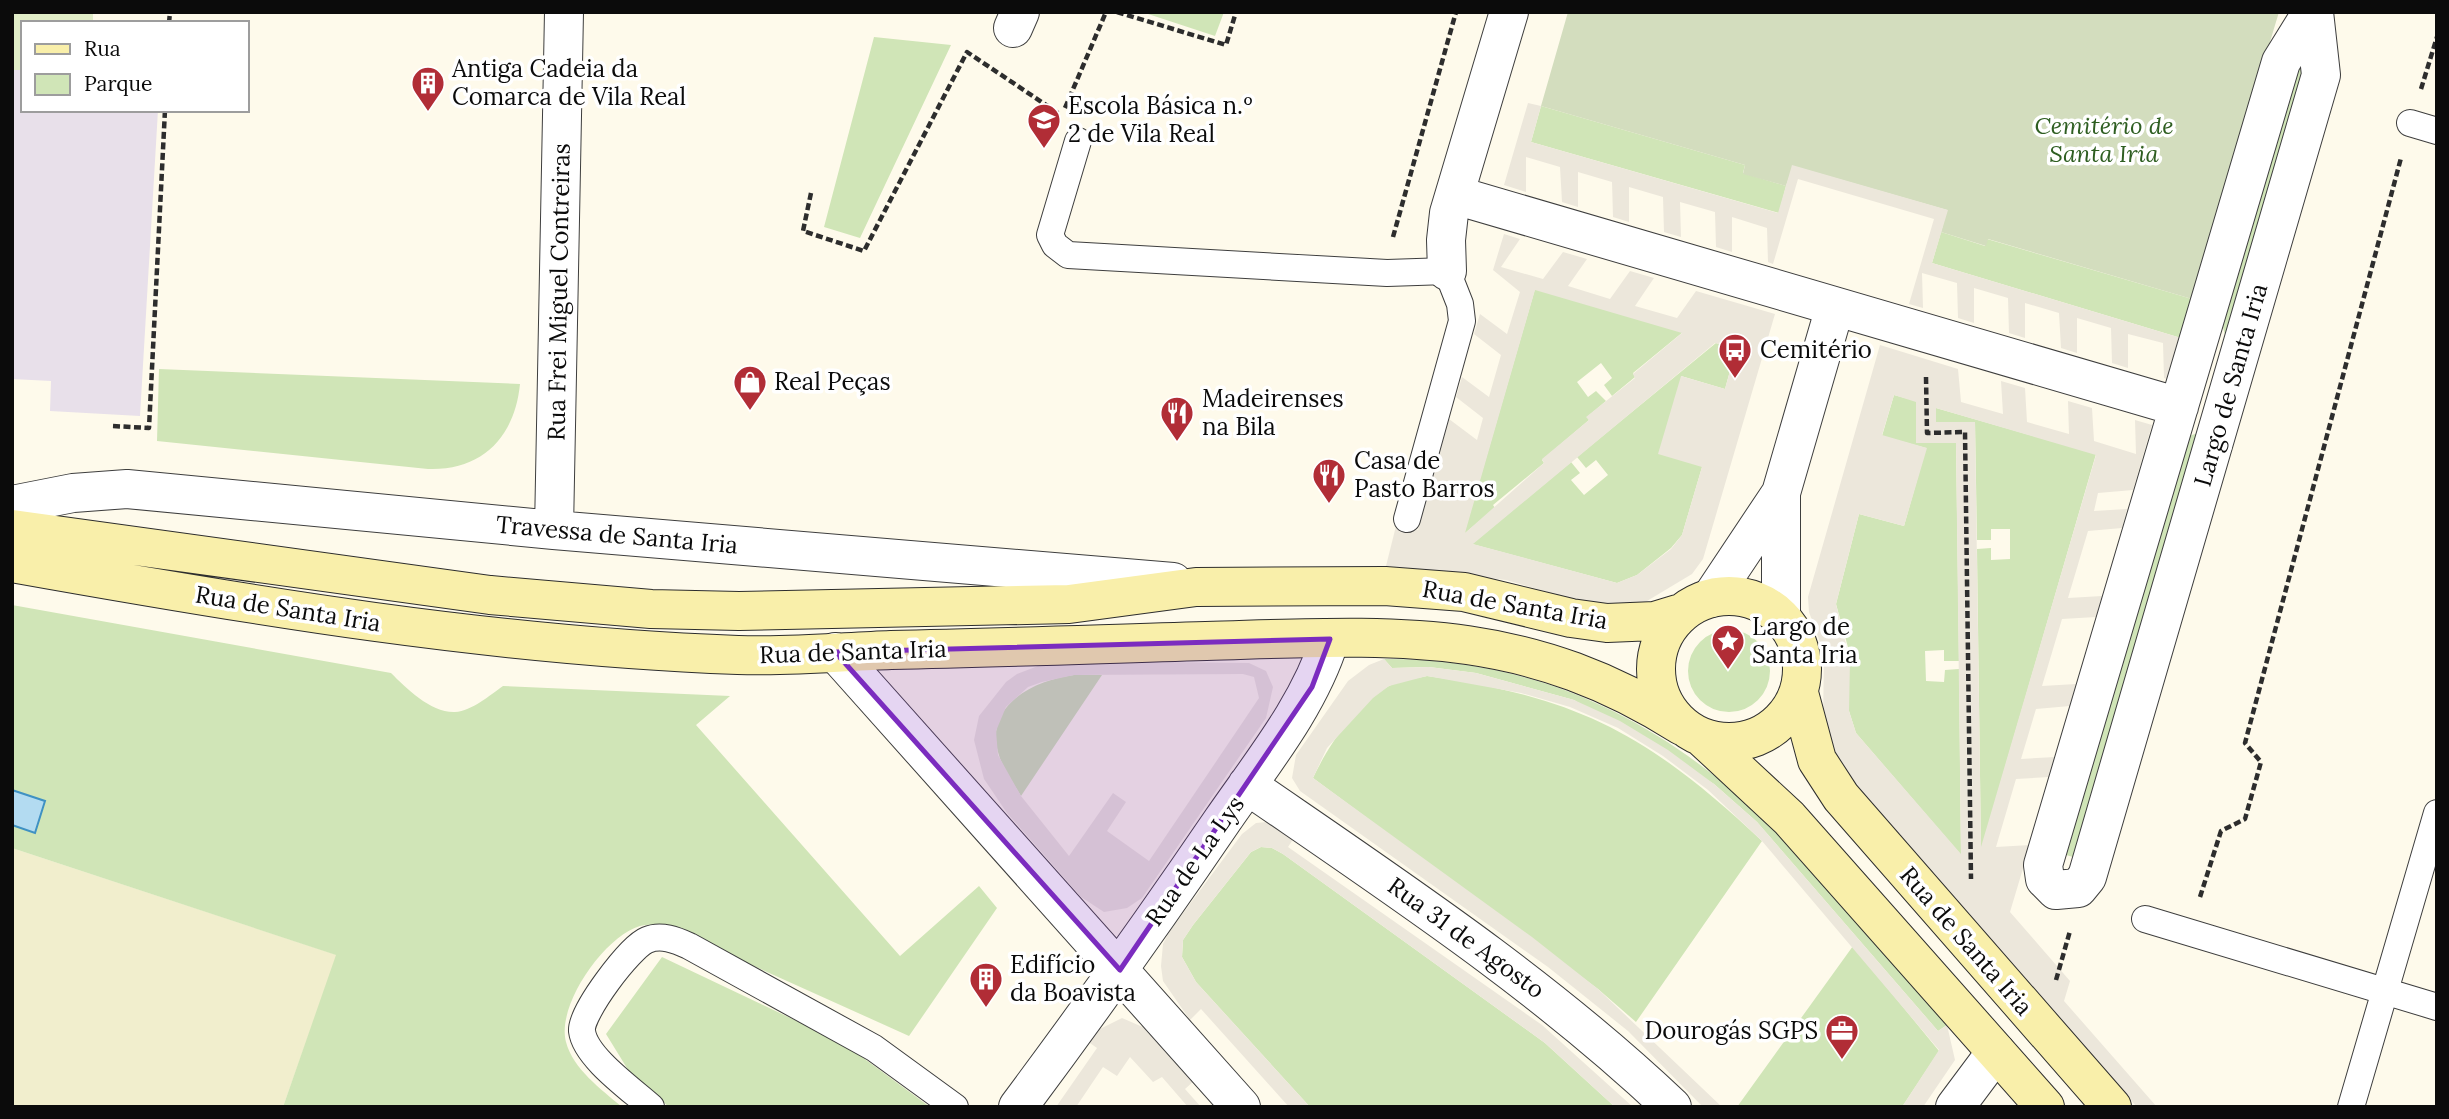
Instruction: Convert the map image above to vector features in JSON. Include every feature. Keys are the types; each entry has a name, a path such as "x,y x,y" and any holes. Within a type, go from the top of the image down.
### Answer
{"main road":[{"name":"Rua de Santa Iria","path":"12,530 490,594 651,609 739,611 1088,603 1154,591 1224,586 1437,588 1490,596 1570,618 1607,623 1655,621 1695,606"},
{"name":"Rua de Santa Iria","path":"12,563 370,622 484,637 741,655 1420,638 1506,650 1537,658 1601,682 1693,733 1789,818 2045,1107"},
{"path":"1725,595 1750,598 1771,609 1781,618 1799,646 1803,669 1799,693 1788,714 1772,730 1738,742 1693,733 1665,707 1656,683 1655,658 1663,634 1695,606 1725,595"},
{"name":"Rua de Santa Iria","path":"1799,693 1817,760 1842,797 2112,1107"}],"street":[{"name":"Rua Frei Miguel Contreiras","path":"554,530 564,12"},
{"path":"1447,271 1447,226 1509,12"},
{"name":"Largo de Santa Iria","path":"2313,12 2321,75 2087,877 2078,888 2056,890 2045,879 2043,865 2281,62 2313,12"},
{"name":"Largo de Santa Iria","path":"1455,195 2179,407"},
{"path":"1781,618 1781,493 1835,307"},
{"name":"Travessa de Santa Iria","path":"12,505 73,493 127,489 554,530 1224,586"},
{"path":"1695,606 1781,493"},
{"name":"Rua de La Lys","path":"1018,1107 1120,970 1247,785 1312,687 1330,639"},
{"path":"835,652 1241,1107"},
{"name":"Rua 31 de Agosto","path":"1247,785 1526,979 1617,1055 1672,1107"},
{"path":"1955,1107 1996,1052"}],"lane":[{"path":"2410,123 2437,131"},
{"path":"1078,141 1050,235 1055,245 1068,255 1387,273 1447,271 1460,304 1462,321 1406,519"},
{"path":"2351,1107 2437,813"},
{"path":"2145,919 2437,1007"},
{"path":"651,1107 594,1055 584,1040 582,1023 589,1008 631,952 642,943 656,938 689,946 874,1048 956,1107"}],"path":[{"path":"810,193 803,231 864,251 967,52 1062,116 1105,12"},
{"path":"1117,12 1226,45 1236,12"},
{"path":"1391,244 1456,12"},
{"path":"2189,932 2221,831 2245,819 2261,762 2245,743 2410,123 2437,37"},
{"path":"113,426 149,428 165,112"},
{"path":"1926,371 1927,433 1965,432 1971,881"},
{"path":"2053,987 2087,877"}],"highlighted area":[{"path":"1330,639 1312,687 1120,970 835,652 1000,647"}],"shaded area":[{"path":"12,70 21,70 21,112 158,112 140,416 50,411 51,381 12,379"},
{"path":"1528,103 1541,106 1531,142 1778,213 1792,165 1948,210 1932,263 2181,338 2169,380 2164,378 2163,343 2128,334 2128,368 2112,363 2111,328 2077,318 2077,353 2061,348 2059,313 2025,303 2025,338 2009,333 2008,298 1974,288 1974,323 1958,318 1957,283 1922,273 1923,308 1909,304 1934,219 1798,179 1773,264 1768,262 1767,228 1732,217 1732,252 1716,247 1715,212 1680,202 1681,237 1664,232 1663,197 1629,187 1629,222 1613,217 1612,182 1578,172 1578,207 1562,202 1560,167 1526,157 1526,192 1504,185"},
{"path":"1504,234 1520,239 1501,267 1543,279 1563,252 1587,259 1568,286 1610,299 1630,271 1654,278 1635,306 1677,318 1696,291 1775,314 1703,559 1692,574 1642,604 1621,607 1565,597 1506,580 1386,566 1396,526 1418,530 1449,419 1477,440 1483,418 1456,397 1462,377 1489,397 1501,355 1474,334 1480,314 1507,334 1520,292 1493,270","holes":["1535,290 1682,333 1633,374 1635,378 1586,417 1589,420 1542,459 1544,463 1465,533","1715,343 1736,349 1725,389 1681,376 1658,454 1702,467 1682,535 1671,549 1637,575 1617,583 1473,544"]},
{"path":"1880,345 1958,369 1961,402 2003,414 2001,381 2025,388 2027,422 2069,434 2068,401 2092,408 2094,441 2136,454 2135,420 2152,425 2133,490 2098,493 2094,511 2127,509 2122,528 2088,531 2068,598 2102,596 2096,617 2062,619 2042,686 2076,684 2070,706 2036,709 2021,759 2055,757 2049,777 2016,779 1996,847 2030,845 2010,912 2070,981 2064,1001 2157,1107 2137,1107 1842,769 1823,724 1824,653 1809,612 1808,597","holes":["1894,395 1916,402 1916,443 1956,443 1961,854 1856,733 1849,711 1850,660 1836,604 1859,514 1904,526 1927,448 1882,435","1936,408 2096,455 1981,847 1975,422 1936,422"]},
{"path":"1384,659 1392,668 1429,667 1476,673 1574,700 1620,721 1668,750 1714,784 1757,822 1938,1031 1947,1025 1955,1060 1923,1107 1902,1107 1939,1050 1762,841 1708,790 1663,756 1618,728 1570,707 1521,693 1427,676 1389,686 1373,698 1327,748 1313,778 1532,937 1598,989 1722,1107 1703,1107 1628,1031 1548,967 1300,791 1292,778 1296,755 1348,681 1369,665"},
{"path":"1076,661 1249,663 1266,671 1273,687 1266,718 1142,898 1127,908 1104,912 1081,897 1007,813 984,779 974,740 979,716 1006,682 1017,674 1038,666","holes":["1243,674 1254,677 1259,698 1149,861 1107,831 1126,802 1113,793 1069,856 1021,796 998,755 996,731 1006,707 1028,687 1042,682 1074,675"]},
{"path":"1267,822 1296,835 1288,847 1542,1025 1633,1107 1615,1107 1545,1043 1283,854 1272,848 1261,847 1251,852 1193,925 1183,940 1182,957 1196,982 1310,1107 1289,1107 1201,1009 1190,1020 1163,981 1161,966 1163,944 1169,932 1242,834 1256,823"},
{"path":"12,848 337,955 283,1107 12,1107"},
{"path":"1122,1018 1145,1028 1195,1080 1185,1089 1201,1107 1188,1107 1162,1077 1153,1082 1130,1057 1117,1076 1103,1067 1076,1107 1056,1107 1097,1048 1087,1041 1100,1029"}],"green space":[{"path":"12,12 93,12 93,21 21,21 21,70 12,70"},
{"path":"1142,12 1224,12 1215,36"},
{"name":"Cemitério de Santa Iria","path":"1568,12 2279,12 2192,299 1988,239 1986,246 1941,232 1947,210 1793,166 1786,186 1743,174 1745,165 1541,106"},
{"path":"874,37 951,45 860,238 824,227"},
{"path":"2295,67 2306,71 2227,342 2221,320"},
{"path":"1541,106 1745,165 1743,173 1786,186 1779,213 1531,142"},
{"path":"1941,232 1985,246 1987,239 2192,299 2181,338 1932,263"},
{"path":"1535,289 1683,332 1633,373 1635,377 1612,396 1604,385 1612,378 1601,363 1577,382 1588,397 1596,391 1606,401 1587,417 1589,420 1542,460 1544,463 1493,505 1495,508 1464,534"},
{"path":"1716,343 1736,349 1725,389 1681,376 1702,467 1682,535 1671,548 1637,575 1617,583 1472,544 1571,462 1580,473 1571,480 1584,495 1608,475 1596,460 1586,468 1577,457"},
{"path":"159,369 520,384 511,420 493,447 465,464 428,469 157,441"},
{"path":"1894,395 1916,401 1956,442 1959,661 1944,661 1944,650 1925,651 1926,681 1944,682 1945,670 1959,669 1961,855 1856,733 1849,711 1849,651 1836,604 1859,514 1904,526 1926,448 1882,436"},
{"path":"1936,408 2096,454 1981,850 1977,549 1991,548 1991,560 2010,559 2010,529 1991,529 1991,540 1977,540 1975,422 1936,422"},
{"path":"2204,431 2076,858 2063,854 2186,437"},
{"path":"12,605 391,673 428,704 446,711 468,709 503,686 730,696 696,725 900,956 979,886 997,908 909,1036 672,929 644,925 626,932 599,957 576,992 568,1010 565,1027 566,1042 581,1070 622,1107 283,1107 336,955 12,848"},
{"path":"1721,630 1737,630 1752,637 1763,648 1770,663 1767,687 1758,700 1737,712 1721,712 1706,705 1695,694 1688,679 1688,663 1695,648 1706,637"},
{"path":"1384,659 1438,661 1490,669 1540,682 1588,700 1633,722 1677,749 1719,780 1768,823 1947,1025 1938,1031 1757,822 1714,784 1574,700 1476,673 1429,667 1392,668"},
{"path":"1074,675 1102,675 1021,796 998,752 996,735 999,720 1016,697 1029,689 1044,682"},
{"path":"1427,676 1528,696 1571,710 1610,727 1647,748 1684,774 1762,841 1636,1022 1598,989 1313,778 1335,739 1366,702 1393,684"},
{"path":"1261,847 1272,848 1283,854 1545,1043 1615,1107 1310,1107 1196,982 1182,957 1183,940 1193,925 1251,852"},
{"path":"1853,946 1939,1051 1902,1107 1737,1107"},
{"path":"662,957 843,1043 930,1107 669,1107 630,1073 606,1034"}],"water":[{"path":"12,790 45,801 35,833 12,825"}],"place":[{"name":"Antiga Cadeia da Comarca de Vila Real","path":"428,113"},
{"name":"Escola Básica n.º 2 de Vila Real","path":"1044,150"},
{"name":"Cemitério","path":"1735,380"},
{"name":"Real Peças","path":"750,412"},
{"name":"Madeirenses na Bila","path":"1177,443"},
{"name":"Casa de Pasto Barros","path":"1329,505"},
{"name":"Largo de Santa Iria","path":"1728,671"},
{"name":"Edifício da Boavista","path":"986,1009"},
{"name":"Dourogás SGPS","path":"1842,1061"}]}
